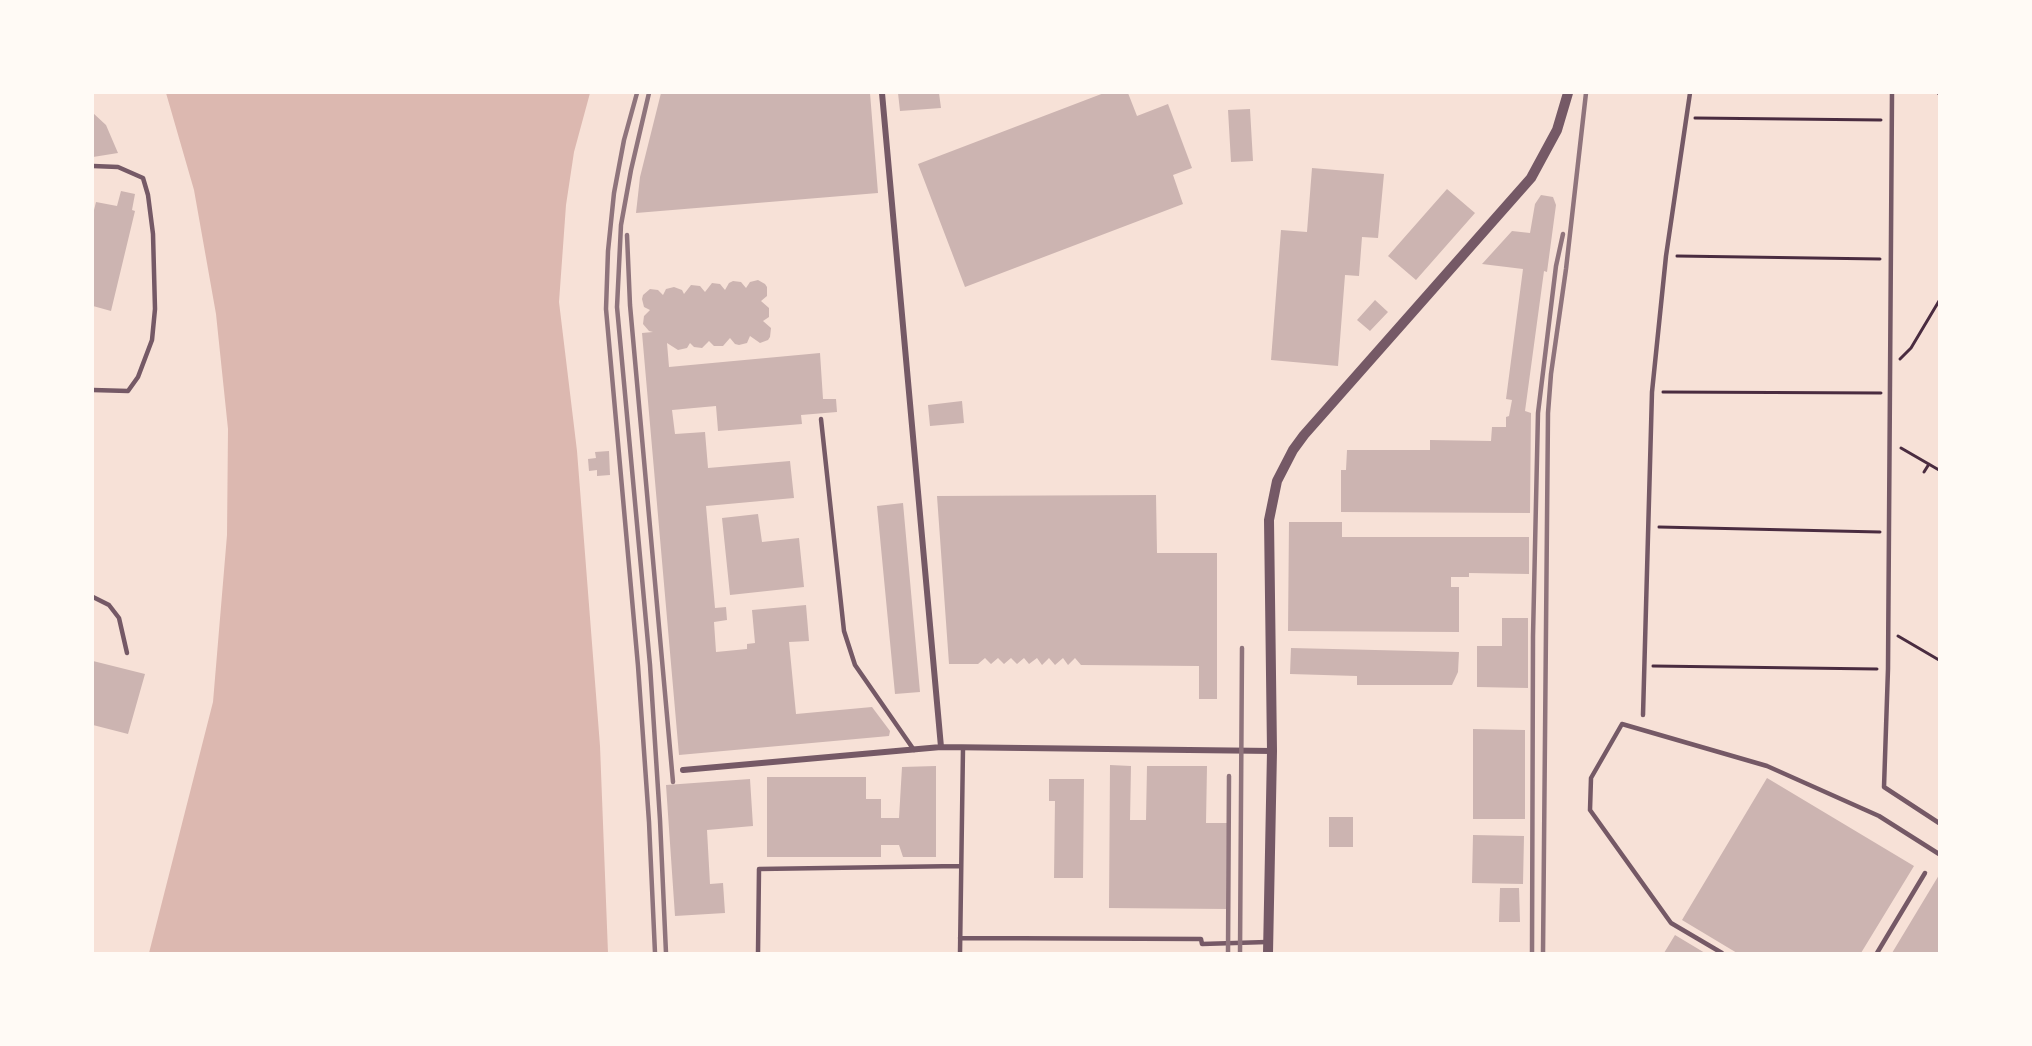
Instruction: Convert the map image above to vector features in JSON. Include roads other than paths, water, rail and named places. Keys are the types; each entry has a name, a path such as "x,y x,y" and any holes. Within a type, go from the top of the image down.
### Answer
{"street":[{"path":"882,93 941,747"},
{"path":"1268,948 1272,751 1269,520 1277,481 1293,450 1304,435 1531,178 1557,130 1568,93"},
{"path":"683,770 941,747 1272,751"}],"lane":[{"path":"1643,715 1652,392 1666,256 1690,93"},
{"path":"1892,93 1888,669 1884,787 1939,823"},
{"path":"93,166 118,166 142,178 148,195 153,234 155,309 152,340 138,377 128,392 93,390"},
{"path":"820,419 844,631 855,665 914,750"},
{"path":"93,597 109,605 119,618 127,653"},
{"path":"1722,953 1671,923 1590,810 1592,778 1622,724 1767,766 1879,816 1939,854"},
{"path":"960,953 963,748"},
{"path":"758,953 759,869 960,866"},
{"path":"1877,953 1925,873"},
{"path":"960,938 1202,939 1202,953"},
{"path":"1202,944 1268,948"}],"railway":[{"path":"637,93 624,140 614,193 608,251 606,309 638,666 655,953"},
{"path":"649,93 621,225 617,307 650,665 666,953"},
{"path":"1543,953 1548,413 1586,93"},
{"path":"1532,953 1533,636 1538,413 1556,266 1563,234"},
{"path":"627,235 630,305 673,782"},
{"path":"1240,953 1242,648"},
{"path":"1228,953 1229,776"}]}
